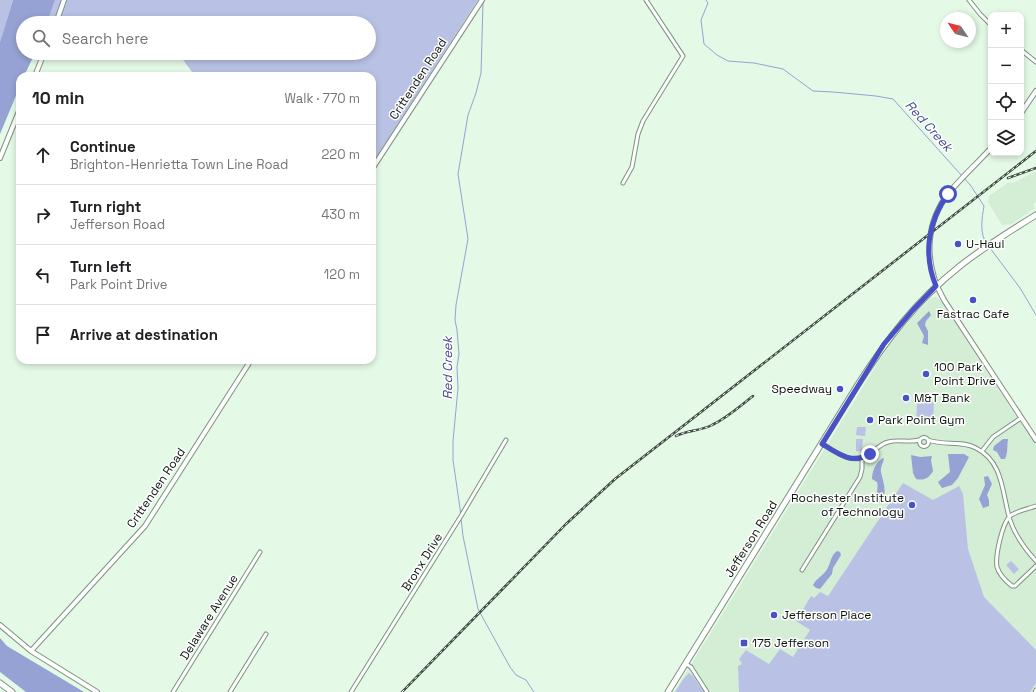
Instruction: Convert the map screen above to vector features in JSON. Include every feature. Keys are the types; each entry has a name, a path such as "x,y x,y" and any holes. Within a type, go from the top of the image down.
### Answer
{"main road":[{"name":"Jefferson Road","path":"668,692 884,344 936,286 985,248 1036,215"},
{"path":"0,683 12,692"}],"street":[{"path":"58,16 64,0"},
{"name":"Crittenden Road","path":"376,163 482,0"},
{"path":"623,183 632,167 638,134 643,121 683,56 646,0"},
{"path":"969,0 988,22"},
{"path":"1024,52 1036,62"},
{"path":"36,72 41,60"},
{"path":"1024,109 1036,91"},
{"path":"0,158 16,121"},
{"path":"988,151 948,194 939,208 930,234 930,262 936,286 1036,440"},
{"name":"Crittenden Road","path":"31,651 145,526 248,364"},
{"path":"982,451 993,437 1022,418"},
{"path":"919,442 921,438 924,437 928,442"},
{"name":"Bronx Drive","path":"351,692 461,516 506,440"},
{"path":"822,444 845,458 853,459 862,458 888,442 915,441 919,442 921,446 924,447 928,442"},
{"path":"928,442 964,444 982,451 991,459 998,471 1010,517 1017,535 1029,554 1036,561"},
{"path":"802,570 860,476 862,469 862,458"},
{"path":"1036,506 1010,517 1003,528 997,559 999,571 1011,586 1014,586 1036,566"},
{"name":"Delaware Avenue","path":"173,692 260,552"},
{"path":"0,625 31,651 97,692"},
{"path":"230,692 266,634"},
{"path":"686,664 691,667 707,692"}],"shaded area":[{"path":"0,0 13,0 0,42"},
{"path":"13,0 55,0 49,16 16,16 16,60 32,60 26,72 16,72 16,96 0,134 0,42"},
{"path":"55,0 478,0 376,158 376,72 192,72 183,60 376,60 376,16 49,16"},
{"path":"1036,172 1036,202 1033,204 1035,208 1012,224 1002,225 988,202 989,196 1009,182 1013,183"},
{"name":"Rochester Institute of Technology","path":"936,297 940,300 1036,446 1036,692 674,692 879,361 913,316 931,298"},
{"path":"929,311 931,315 926,321 925,325 928,331 928,345 922,343 924,336 917,323"},
{"path":"917,402 934,402 933,424 924,419 919,423 916,423"},
{"path":"857,427 866,427 865,436 856,435"},
{"path":"856,439 863,439 862,452 856,451"},
{"path":"1003,439 1008,439 1007,452 1005,459 1001,459 997,452 993,450 994,446"},
{"path":"948,454 964,454 969,457 958,478 952,485 942,488 938,482 950,472"},
{"path":"911,455 920,457 932,456 931,460 933,471 928,477 921,480 916,479 913,473"},
{"path":"883,458 881,470 885,492 879,503 877,501 877,482 872,479 872,476 876,464"},
{"path":"988,476 992,484 987,495 989,506 983,508 979,499 985,485 984,477"},
{"path":"903,483 933,500 959,486 963,494 968,549 984,597 1036,650 1036,683 1030,692 739,692 738,666 742,664 739,659 746,650 769,664 780,649 793,657 810,630 796,621 811,596 814,598 820,592 828,596"},
{"path":"837,551 840,552 841,555 833,568 832,574 820,589 816,588 813,585 826,571 833,555"},
{"path":"1011,561 1019,569 1014,574 1006,565"},
{"path":"0,638 7,646 84,692 26,692 0,672"},
{"path":"689,673 693,676 704,692 675,692"}],"waterway":[{"name":"Red Creek","path":"706,0 708,3 701,20 704,44 717,55 728,61 754,63 783,69 813,91 876,96 893,99 962,176"},
{"name":"Red Creek","path":"461,515 453,460 453,441 458,388 457,367 459,354 455,320 456,305 468,239 458,174 468,115 481,73 483,3"},
{"name":"Red Creek","path":"964,178 984,206 982,231 984,240 987,244"},
{"name":"Red Creek","path":"990,248 1020,288 1036,315"},
{"name":"Red Creek","path":"461,518 463,536 478,609 510,667 516,675 526,680 534,692"}],"railway":[{"path":"402,692 566,524 615,479 1036,151"},
{"path":"1008,178 1036,168"},
{"path":"676,436 708,427 718,422 753,396"}],"place":[{"name":"U-Haul","path":"958,244"},
{"name":"Fastrac Cafe","path":"973,300"},
{"name":"100 Park Point Drive","path":"926,374"},
{"name":"Speedway","path":"840,389"},
{"name":"M&T Bank","path":"906,398"},
{"name":"Park Point Gym","path":"870,420"},
{"name":"Rochester Institute of Technology","path":"912,505"},
{"name":"Jefferson Place","path":"774,615"},
{"name":"175 Jefferson","path":"744,643"}],"route":[{"path":"870,454 857,459 845,458 822,444 884,344 936,286 930,262 929,240 937,213 948,194"}]}
